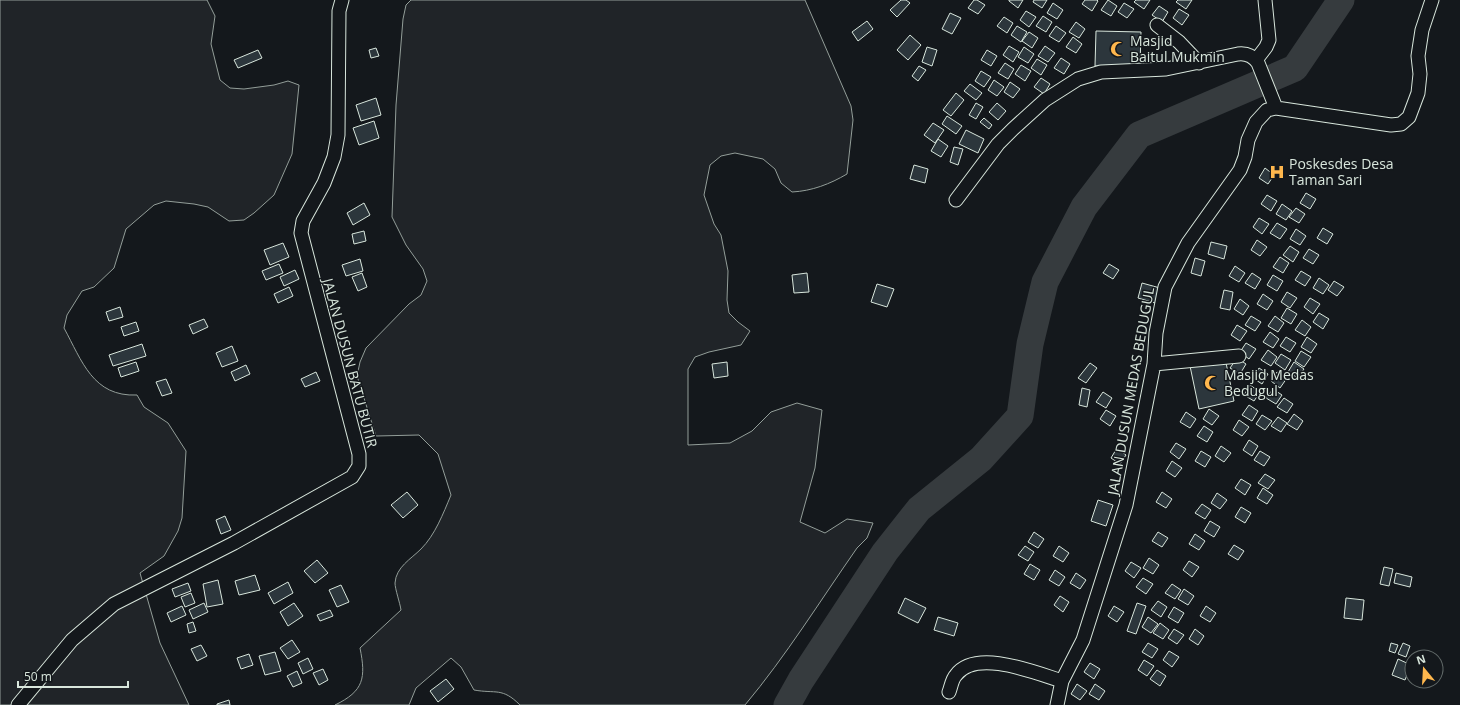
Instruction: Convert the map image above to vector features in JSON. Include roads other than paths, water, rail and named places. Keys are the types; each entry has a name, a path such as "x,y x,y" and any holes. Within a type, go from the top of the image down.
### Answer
{"street":[{"name":"JALAN DUSUN BATU BUTIR","path":"18,705 72,640 114,604 234,543 306,504 352,477 359,466 359,454 301,233 304,221 324,183 334,157 338,135 339,11 342,0"},
{"path":"1258,65 1269,40 1265,0"},
{"path":"956,200 998,144 1045,100 1078,79 1101,72 1166,69 1241,54 1248,55 1258,65 1274,102 1391,125 1406,122 1420,85 1418,56 1422,30 1432,0"},
{"path":"1157,25 1180,42 1199,63"},
{"name":"JALAN DUSUN MEDAS BEDUGUL","path":"1057,705 1062,681 1082,640 1108,556 1117,534 1135,462 1144,404 1154,364 1156,333 1170,275 1208,214 1226,192 1240,170 1245,157 1248,140 1259,117 1274,102"},
{"path":"1154,364 1239,356"},
{"path":"948,692 956,675 968,665 982,663 1001,664 1027,670 1062,681"}],"waterway":[{"path":"787,705 801,680 885,552 919,509 981,459 1020,416 1030,344 1045,282 1084,207 1139,135 1295,68 1341,0"}],"place":[{"name":"Masjid Baitul Mukmin","path":"1118,49"},
{"name":"Poskesdes Desa Taman Sari","path":"1277,172"},
{"name":"Masjid Medas Bedugul","path":"1212,383"}]}
